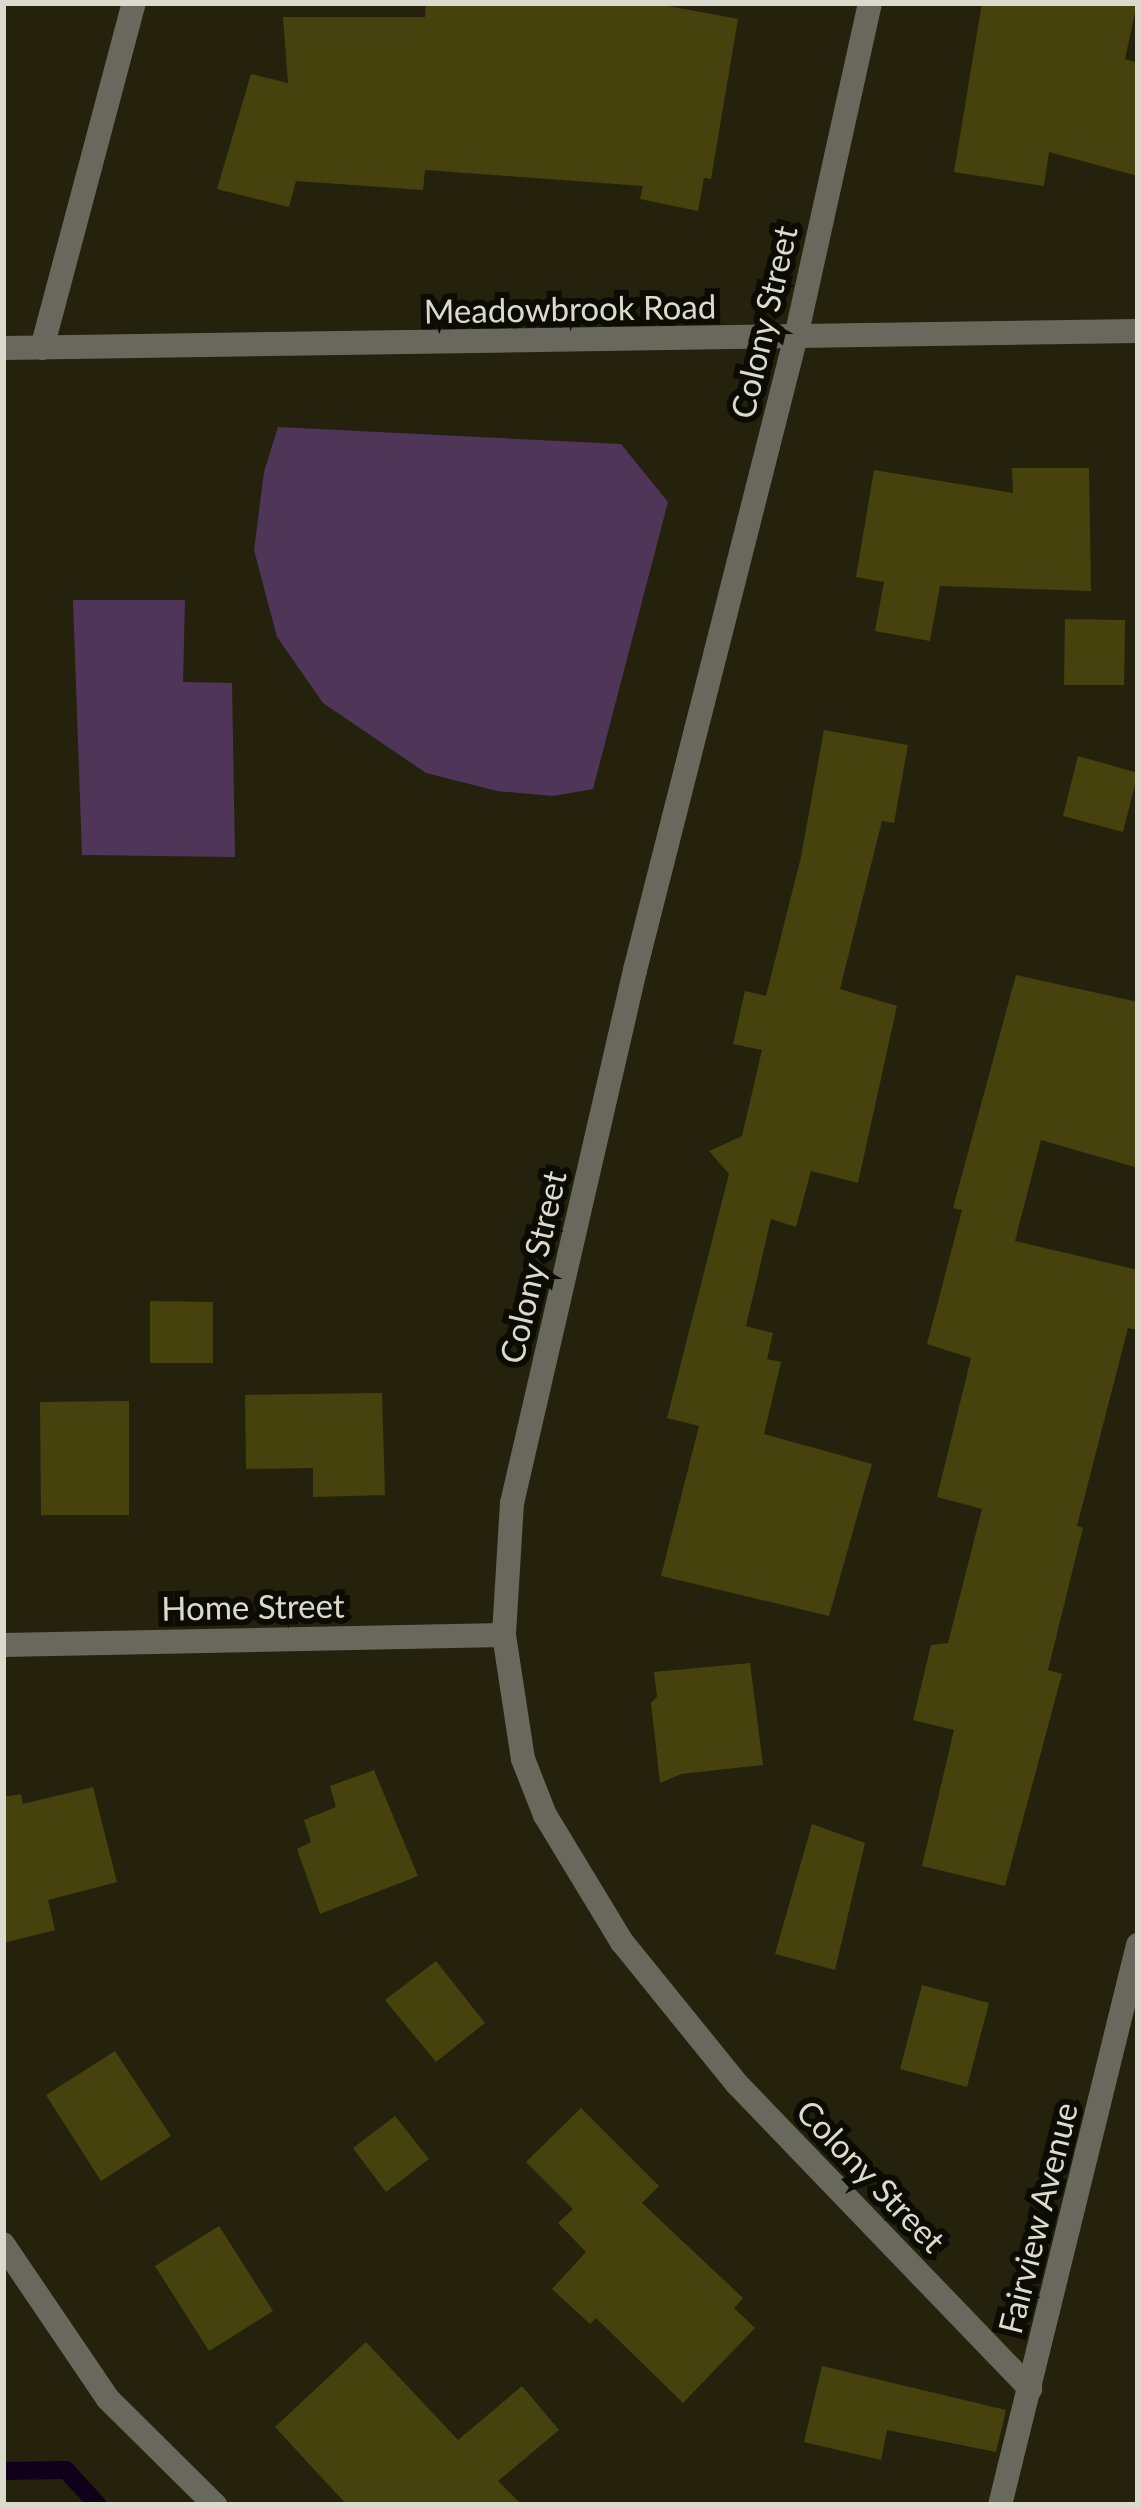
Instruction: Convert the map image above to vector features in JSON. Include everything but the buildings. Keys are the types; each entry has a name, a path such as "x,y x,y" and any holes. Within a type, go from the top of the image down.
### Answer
{"street":[{"path":"42,348 134,3"},
{"name":"Colony Street","path":"870,3 795,340 635,970 517,1480 504,1635 524,1759 544,1815 622,1942 737,2084 1030,2389"},
{"name":"Meadowbrook Road","path":"3,348 795,340 1138,331"},
{"name":"Home Street","path":"3,1645 504,1635"},
{"name":"Fairview Avenue","path":"1000,2505 1138,1945"},
{"path":"3,2244 108,2399 215,2505"}],"shaded area":[{"path":"278,427 621,444 668,502 593,789 553,796 497,791 426,773 323,703 277,637 254,550 264,472"},
{"path":"73,600 185,600 183,682 232,683 235,857 82,855"}],"waterway":[{"path":"3,2471 66,2470 98,2505"}]}
